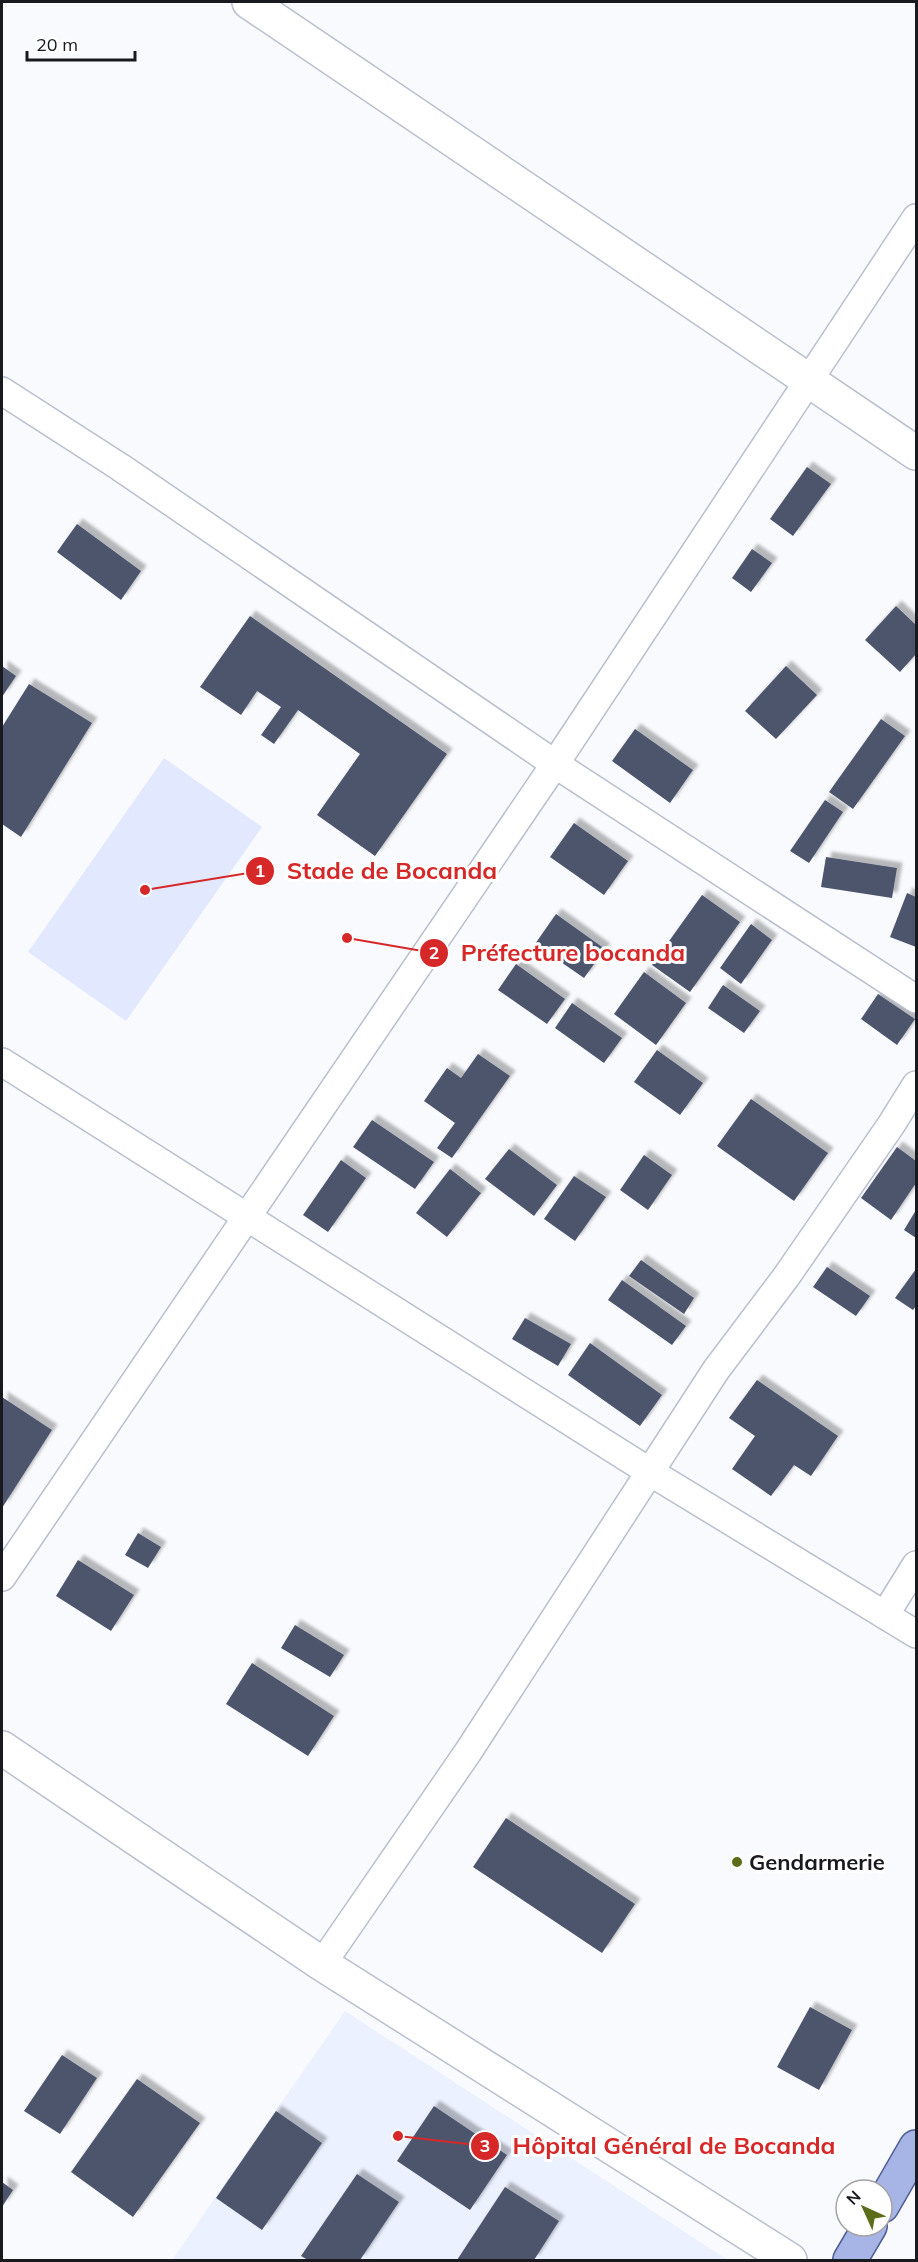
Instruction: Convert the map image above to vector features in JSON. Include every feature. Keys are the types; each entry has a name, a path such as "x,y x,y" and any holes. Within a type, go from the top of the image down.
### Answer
{"main road":[{"path":"894,2185 916,2147"},
{"path":"850,2260 863,2238"}],"street":[{"path":"249,2 916,453"},
{"path":"2,1577 555,764 916,218"},
{"path":"2,391 120,467 555,764 916,999"},
{"path":"2,1062 650,1472 916,1634"},
{"path":"321,1964 468,1752 716,1370 786,1277 916,1085"},
{"path":"885,1615 916,1565"},
{"path":"2,1748 321,1964 790,2260"}],"shaded area":[{"path":"164,758 262,827 126,1021 28,952"},
{"path":"345,2011 728,2260 172,2260"}],"building":[{"path":"807,467 831,484 793,536 770,519"},
{"path":"77,524 141,571 121,600 57,552"},
{"path":"752,549 772,563 751,592 732,578"},
{"path":"896,606 916,625 916,654 900,672 865,640"},
{"path":"250,616 447,754 375,856 317,815 360,754 298,710 274,744 261,735 281,707 257,691 241,715 200,687"},
{"path":"2,666 16,676 2,697"},
{"path":"786,666 817,695 776,739 745,711"},
{"path":"29,684 92,723 21,837 2,824 2,727"},
{"path":"881,719 905,736 853,809 829,792"},
{"path":"635,729 693,770 670,803 612,761"},
{"path":"825,800 843,812 809,863 790,851"},
{"path":"574,823 628,861 604,895 550,857"},
{"path":"826,857 897,868 892,898 821,887"},
{"path":"907,893 916,897 916,947 890,937"},
{"path":"702,895 740,922 690,992 652,965"},
{"path":"556,914 605,949 584,978 535,944"},
{"path":"751,924 772,940 741,984 720,968"},
{"path":"516,964 565,999 547,1024 498,990"},
{"path":"644,972 686,1003 656,1045 614,1014"},
{"path":"723,985 760,1011 744,1033 708,1008"},
{"path":"878,994 915,1019 897,1045 861,1019"},
{"path":"572,1003 622,1038 604,1063 555,1028"},
{"path":"657,1050 703,1083 680,1115 634,1082"},
{"path":"478,1054 510,1076 452,1158 437,1148 455,1123 424,1101 447,1068 461,1078"},
{"path":"751,1099 828,1153 794,1201 717,1146"},
{"path":"372,1120 434,1162 415,1189 353,1147"},
{"path":"897,1147 916,1161 916,1183 891,1220 861,1198"},
{"path":"509,1149 557,1185 534,1216 485,1179"},
{"path":"644,1155 672,1175 648,1210 620,1190"},
{"path":"341,1160 366,1178 328,1232 303,1215"},
{"path":"450,1169 481,1193 447,1237 416,1213"},
{"path":"574,1176 606,1197 575,1241 544,1219"},
{"path":"916,1210 916,1238 904,1230"},
{"path":"641,1260 694,1298 684,1314 629,1276"},
{"path":"827,1267 870,1296 856,1316 813,1287"},
{"path":"916,1269 916,1306 913,1310 895,1298"},
{"path":"622,1280 686,1326 672,1345 608,1300"},
{"path":"525,1318 571,1344 558,1366 512,1339"},
{"path":"590,1343 662,1395 640,1426 568,1375"},
{"path":"757,1380 838,1436 811,1476 794,1465 771,1496 732,1469 755,1436 729,1418"},
{"path":"2,1397 52,1430 2,1508"},
{"path":"138,1533 161,1547 148,1568 125,1555"},
{"path":"78,1560 134,1595 111,1631 56,1596"},
{"path":"295,1625 344,1655 330,1677 281,1648"},
{"path":"252,1663 334,1716 308,1756 226,1704"},
{"path":"506,1818 635,1904 602,1953 473,1867"},
{"path":"810,2007 852,2030 819,2090 777,2067"},
{"path":"62,2055 97,2078 60,2134 24,2111"},
{"path":"137,2079 200,2123 133,2217 71,2172"},
{"path":"434,2106 507,2155 470,2210 397,2161"},
{"path":"276,2111 322,2143 262,2230 216,2198"},
{"path":"357,2174 399,2202 360,2260 308,2260 301,2256"},
{"path":"2,2182 13,2190 2,2207"},
{"path":"505,2187 559,2221 534,2260 457,2260"}],"place":[{"name":"Stade de Bocanda","path":"145,890"},
{"name":"Préfecture bocanda","path":"347,938"},
{"name":"Gendarmerie","path":"737,1862"},
{"name":"Hôpital Général de Bocanda","path":"398,2136"}]}
